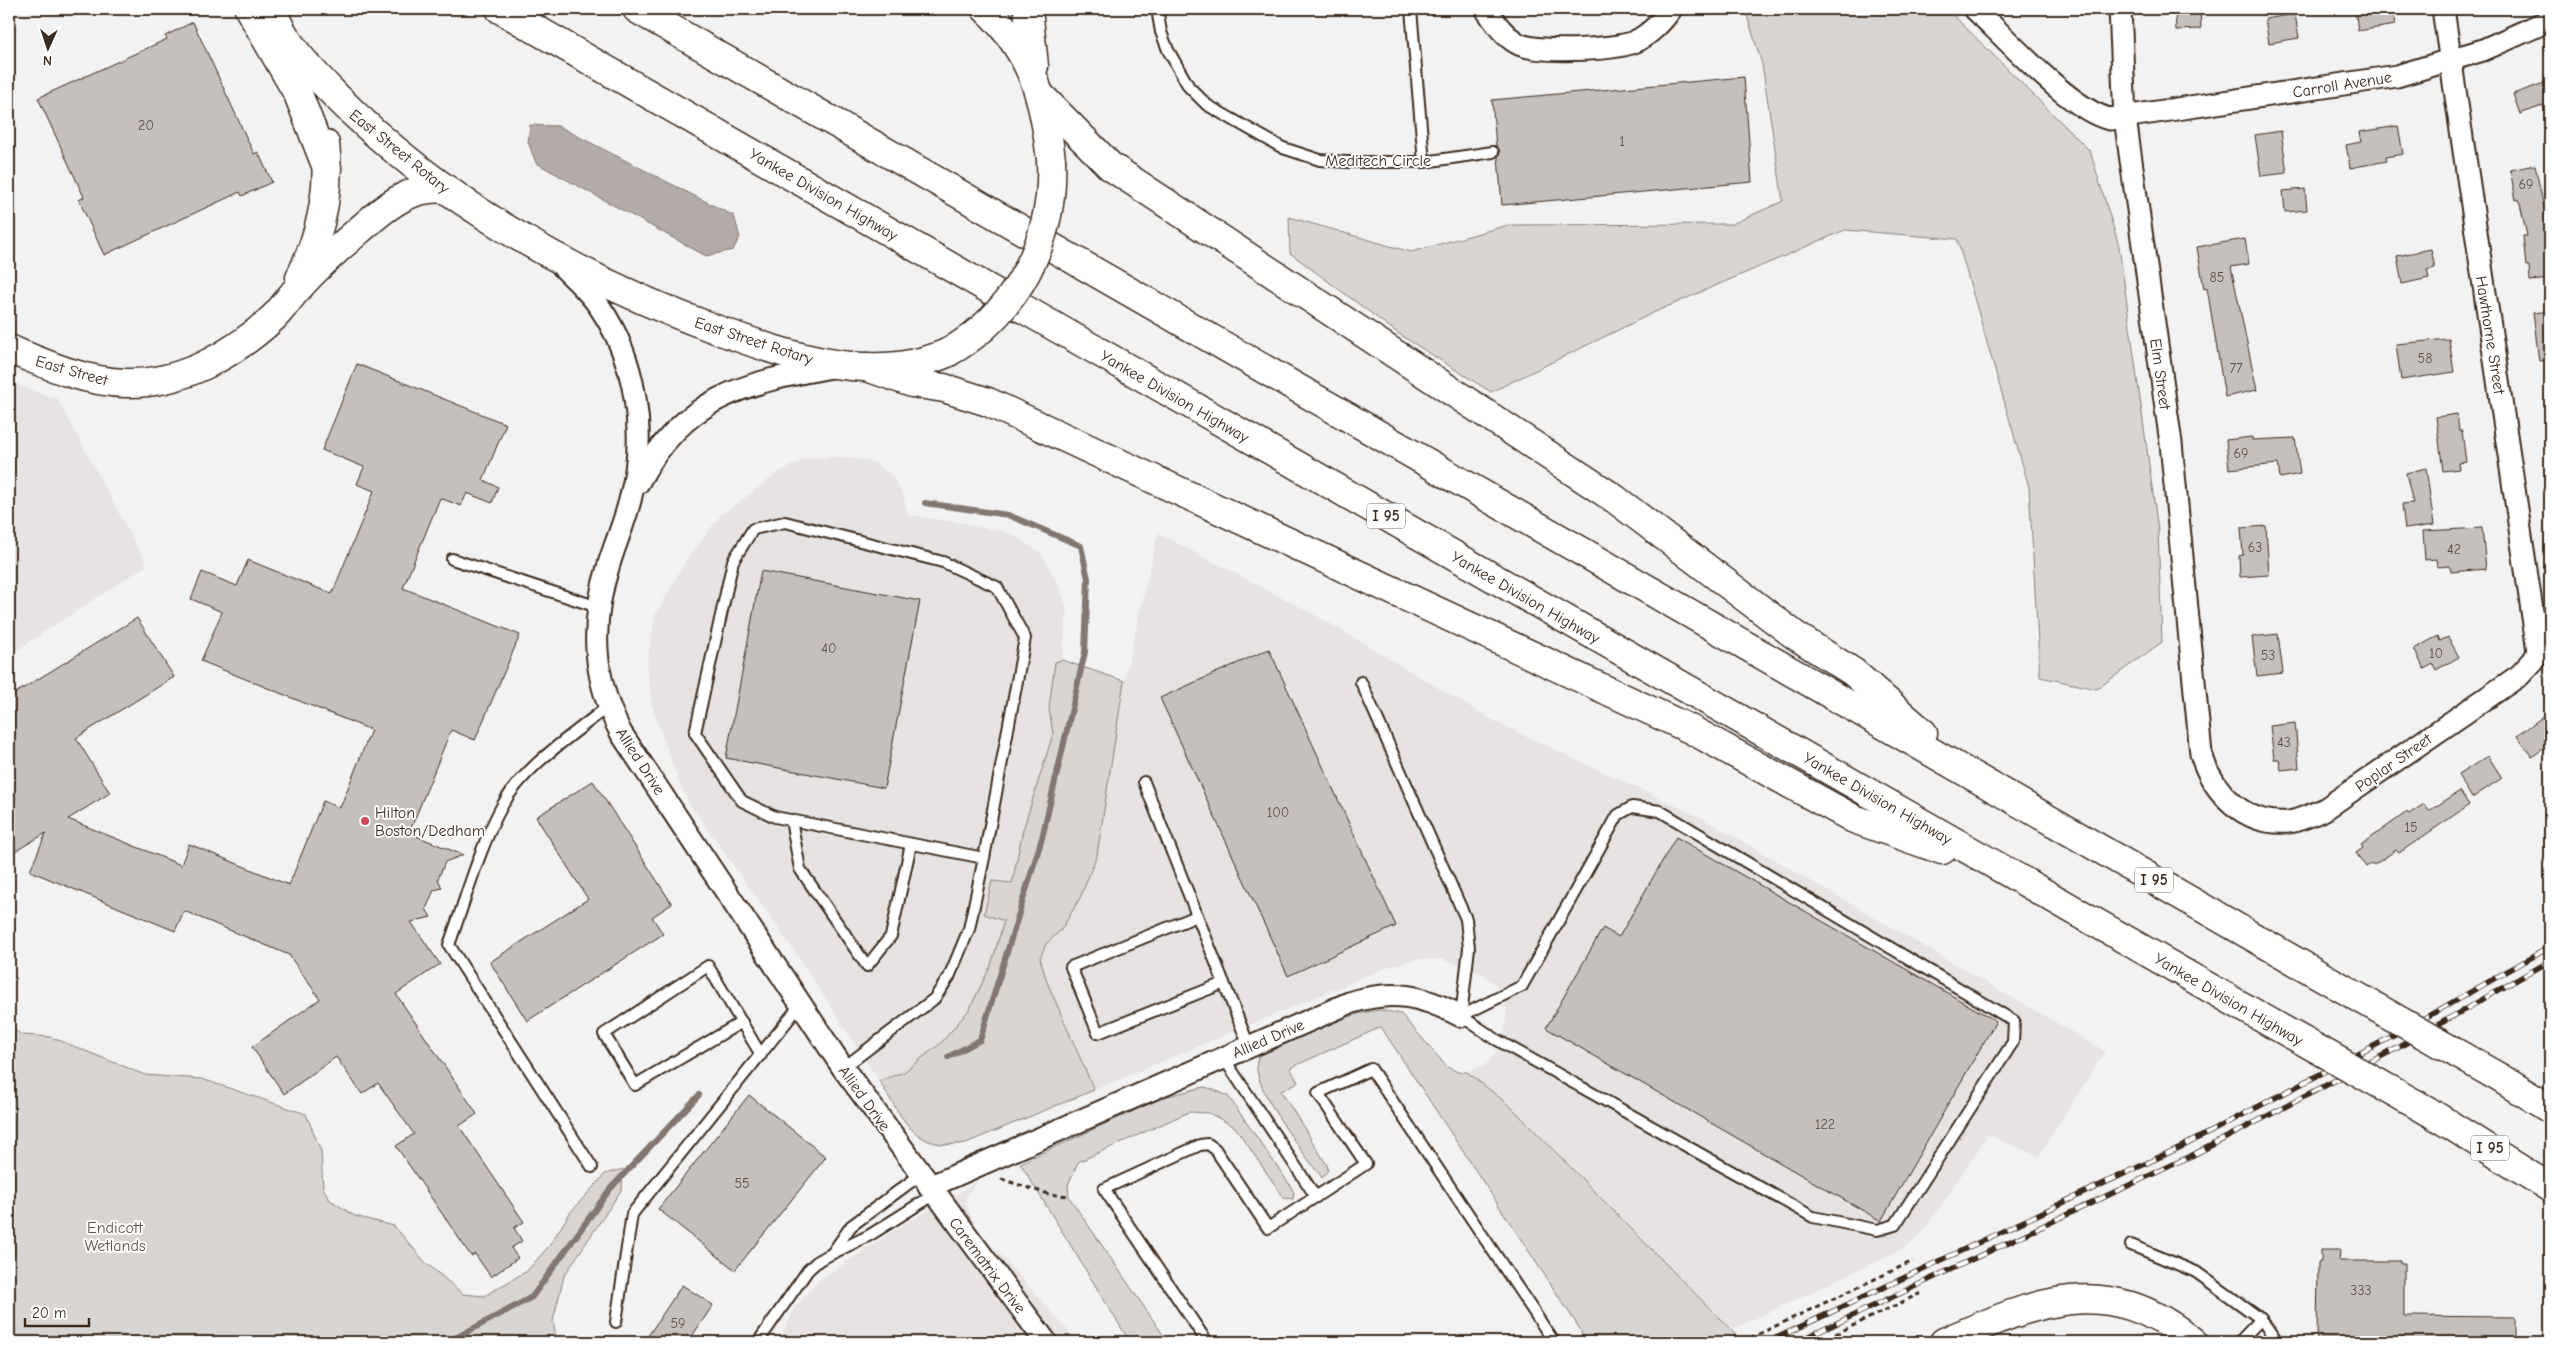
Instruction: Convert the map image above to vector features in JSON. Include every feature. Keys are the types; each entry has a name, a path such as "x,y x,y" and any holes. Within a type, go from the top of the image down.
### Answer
{"main road":[{"path":"249,9 298,94 327,168"},
{"name":"Yankee Division Highway","path":"500,9 2006,872 2428,1110 2550,1188"},
{"name":"I 95","path":"636,9 1972,774 2550,1108"},
{"name":"East Street Rotary","path":"275,19 316,76 352,113 396,151 445,189 525,238 618,289 684,318 774,349 816,361 856,366 916,363 947,353 975,334 1010,298 1030,267 1048,221 1052,182 1051,160 1038,89 1011,37 986,9"},
{"path":"1028,9 1029,36 1038,89 1110,166 1615,499 1789,631 1853,672 1972,774"},
{"name":"East Street","path":"275,19 313,98 324,137 327,168 325,198 313,249 290,298"},
{"name":"East Street","path":"9,349 41,363 102,380 125,383 156,380 199,368 236,348 276,315 324,261 387,208 405,196 425,188 445,189"},
{"path":"856,366 912,384 958,392 988,402 1686,726 1854,819 2006,872"},
{"path":"2500,1078 2550,1095"},
{"path":"1944,1342 2026,1309 2061,1300 2088,1299 2114,1301 2159,1316 2193,1342"}],"street":[{"path":"1486,9 1504,33 1518,44 1531,48 1562,50 1617,45 1635,41 1663,20 1670,9"},
{"path":"1975,9 2036,67 2084,108 2097,116 2110,119 2125,118"},
{"name":"Elm Street","path":"2120,9 2125,118 2172,452 2201,754 2214,786 2238,809"},
{"name":"Hawthorne Street","path":"2443,9 2538,638 2538,650 2534,660"},
{"name":"Carroll Avenue","path":"2125,118 2397,76 2483,50 2550,20"},
{"name":"Allied Drive","path":"525,238 580,284 599,306 618,341 630,378 637,411 636,472 631,496 608,565 598,607 595,645 607,707 621,733 843,1068 928,1186 1349,1003 1371,996 1410,996 1434,1002 1461,1016"},
{"name":"Allied Drive","path":"631,496 649,462 665,441 702,407 723,395 746,386 787,375 856,366"},
{"name":"Poplar Street","path":"2238,809 2252,816 2272,821 2290,822 2325,809 2520,675 2534,660"},
{"name":"Carematrix Drive","path":"928,1186 1046,1342"}],"lane":[{"name":"Meditech Circle","path":"1157,9 1161,32 1168,50 1190,86 1207,105 1283,148 1320,160 1424,162 1493,152"},
{"path":"1411,9 1424,162"},
{"path":"843,1068 934,999 949,977 969,928 984,858 1025,638 997,587 943,562 785,522 753,530 733,560 695,733 742,802 775,817 984,858"},
{"path":"452,559 598,607"},
{"path":"1361,682 1466,918 1470,948 1461,1016"},
{"path":"592,1167 449,945 490,834 503,805 522,781 547,756 607,707"},
{"path":"1144,782 1249,1046"},
{"path":"1632,807 1660,811 2014,1021 2013,1042 1895,1225 1877,1230 1813,1218 1498,1040 1461,1016 1522,986 1618,815 1632,807"},
{"path":"791,820 800,869 867,966 891,936 911,844"},
{"path":"1197,916 1071,967 1081,992 1098,1033 1224,983"},
{"path":"742,1022 634,1085 604,1034 708,966 742,1022 761,1055"},
{"path":"616,1322 632,1214 801,1004"},
{"path":"1223,1057 1316,1197"},
{"path":"1207,1342 1104,1190 1200,1145 1208,1144 1215,1149 1268,1228 1366,1164 1318,1093 1371,1069 1554,1342"},
{"path":"833,1252 851,1226 928,1186"},
{"path":"758,1342 808,1270 833,1252 870,1235 928,1186"},
{"path":"2131,1245 2196,1272 2261,1319 2277,1342"},
{"path":"2239,1342 2261,1319"}],"path":[{"path":"999,1179 1014,1182 1048,1194 1069,1196"},
{"path":"1742,1342 1913,1261"},
{"path":"1819,1342 1921,1293"}],"shaded area":[{"path":"530,125 558,126 734,216 740,237 733,250 706,256 536,163 528,142"},
{"path":"9,381 41,394 57,398 147,565 9,655"},
{"path":"839,457 875,462 893,477 903,495 908,515 1010,533 1041,553 1059,586 1067,609 1062,660 1124,681 1158,533 1317,616 1496,722 1704,819 2105,1051 2039,1156 1988,1135 1923,1232 1903,1249 1731,1330 1510,1106 1467,1072 1486,1064 1494,1056 1504,1033 1507,1010 1496,985 1482,973 1441,959 1419,959 1393,965 966,1143 950,1146 929,1143 910,1128 791,946 691,806 680,785 652,706 647,664 655,616 686,560 721,515 781,471 807,458"},
{"path":"977,1182 967,1195 966,1202 974,1225 1078,1342 778,1342 796,1306 818,1281 893,1231"}],"green space":[{"path":"1745,9 1947,9 2090,151 2119,246 2158,530 2162,642 2097,689 2040,677 2029,487 1957,239 1845,230 1657,311 1491,392 1399,334 1290,253 1289,217 1411,252 1508,225 1732,224 1783,201 1762,64"},
{"path":"1062,660 1124,681 1097,855 1080,898 1061,930 1046,944 1040,958 1047,982 1094,1090 966,1143 948,1144 934,1142 912,1130 879,1081 904,1072 941,1043 969,1010 991,965 1004,921 984,914 992,881 1012,883 1023,830 1053,734 1049,708 1055,662"},
{"path":"1380,1010 1401,1014 1447,1067 1458,1072 1467,1072 1510,1106 1736,1335 1720,1342 1584,1342 1580,1329 1381,1027 1290,1068 1298,1082 1281,1091 1327,1165 1328,1170 1322,1178 1291,1136 1268,1099 1260,1082 1257,1067 1259,1056 1333,1022"},
{"name":"Endicott Wetlands","path":"9,1026 22,1035 51,1037 145,1075 202,1079 306,1114 321,1151 323,1188 330,1200 355,1216 394,1226 426,1263 463,1294 484,1296 527,1271 549,1246 570,1213 605,1174 623,1169 622,1189 564,1276 553,1321 557,1342 9,1342"},
{"path":"1204,1087 1228,1096 1290,1185 1294,1193 1293,1199 1284,1198 1235,1127 1209,1113 1189,1112 1078,1162 1068,1185 1069,1197 1168,1342 1130,1342 1020,1163 1164,1097"}],"building":[{"path":"2175,9 2200,9 2201,29 2176,30"},
{"path":"2355,9 2393,9 2395,25 2358,31"},
{"path":"2295,14 2299,38 2269,43 2265,19"},
{"path":"193,22 254,154 258,152 272,182 242,196 240,192 104,255 79,200 84,197 38,98 167,39 165,36"},
{"path":"1744,77 1752,182 1502,205 1498,157 1500,152 1496,146 1492,100"},
{"path":"2550,81 2550,103 2520,114 2513,94"},
{"path":"2398,126 2403,154 2386,157 2387,161 2350,168 2346,145 2361,142 2359,132"},
{"path":"2281,131 2287,173 2261,176 2255,135"},
{"path":"2535,165 2548,227 2550,227 2550,279 2530,281 2529,266 2526,266 2523,236 2527,236 2519,199 2516,200 2510,170"},
{"path":"2305,189 2307,210 2285,212 2283,191"},
{"path":"2245,239 2249,264 2231,267 2257,390 2225,397 2207,288 2204,289 2197,247"},
{"path":"2431,249 2435,268 2427,270 2429,278 2402,284 2397,256"},
{"path":"2550,311 2550,360 2539,361 2533,313"},
{"path":"2449,339 2454,372 2401,380 2396,344"},
{"name":"Hilton Boston/Dedham","path":"357,364 506,424 483,480 498,487 492,503 467,493 461,506 440,498 403,588 520,635 475,740 451,730 409,833 463,855 445,862 438,879 442,888 434,890 426,909 431,917 411,922 440,964 396,994 477,1114 459,1126 524,1222 514,1228 522,1241 511,1248 518,1258 491,1277 475,1254 471,1256 396,1146 414,1134 378,1083 362,1094 336,1057 284,1094 252,1047 320,999 289,955 184,911 175,931 30,871 46,833 9,855 9,697 137,618 174,677 76,738 110,793 68,819 181,865 189,844 289,885 323,801 340,808 371,730 201,661 222,612 191,599 202,572 237,586 248,560 332,594 374,491 357,484 364,467 322,450"},
{"path":"2457,414 2459,431 2462,431 2466,462 2458,463 2459,469 2443,471 2436,417"},
{"path":"2252,437 2252,440 2295,438 2300,474 2280,478 2278,464 2229,469 2226,440"},
{"path":"2426,468 2434,525 2405,529 2402,504 2413,503 2406,473"},
{"path":"2266,526 2269,575 2240,577 2239,556 2243,555 2241,528"},
{"path":"2482,528 2486,569 2451,572 2450,566 2437,567 2436,559 2425,560 2423,531"},
{"path":"761,571 920,601 884,788 726,758"},
{"path":"2278,634 2283,673 2257,676 2252,637"},
{"path":"2438,636 2440,641 2448,637 2459,657 2436,670 2433,664 2424,669 2414,649"},
{"path":"1269,649 1396,926 1288,976 1160,698"},
{"path":"2550,711 2550,744 2532,757 2517,736"},
{"path":"2295,723 2299,768 2281,770 2279,759 2274,759 2270,726"},
{"path":"2488,756 2502,778 2472,798 2458,775"},
{"path":"593,781 672,904 652,917 663,934 527,1021 490,962 588,899 536,817"},
{"path":"2460,791 2469,805 2399,853 2396,850 2374,865 2372,863 2366,867 2356,853 2363,848 2361,845 2407,812 2409,814 2424,804 2429,811"},
{"path":"1676,837 1996,1021 1881,1221 1546,1028 1603,928 1619,937"},
{"path":"749,1095 826,1157 735,1270 658,1209"},
{"path":"2321,1250 2340,1250 2339,1261 2400,1261 2400,1264 2404,1264 2404,1316 2515,1317 2515,1342 2317,1342 2318,1262 2321,1262"},
{"path":"682,1285 713,1305 688,1342 644,1342"}],"waterway":[{"path":"925,503 1008,515 1081,546 1088,579 1085,652 1042,838 980,1040 948,1057"},
{"path":"448,1342 532,1297 610,1189 699,1095"}],"railway":[{"path":"1768,1342 2185,1145 2393,1036 2550,947"},
{"path":"1797,1342 2191,1156 2399,1047 2550,961"}],"place":[{"name":"Hilton Boston/Dedham","path":"365,821"}]}
